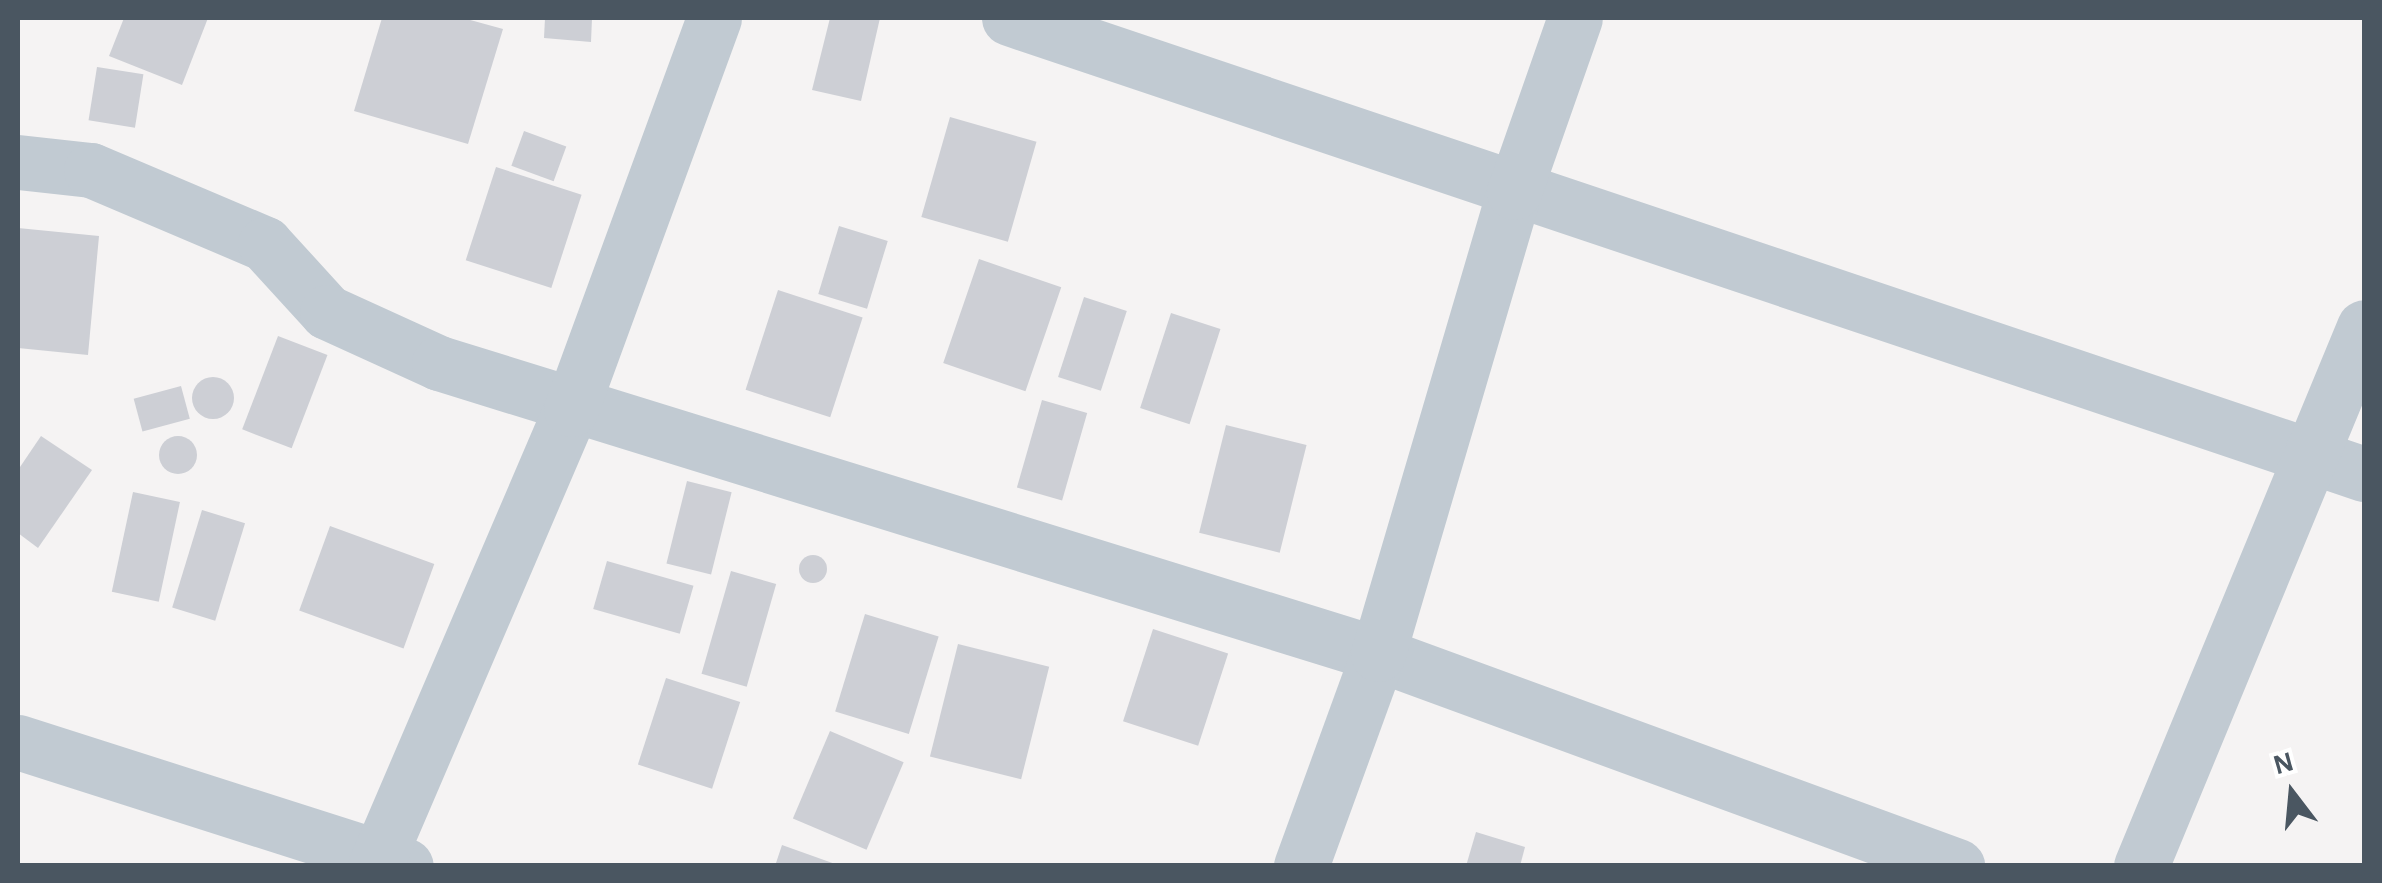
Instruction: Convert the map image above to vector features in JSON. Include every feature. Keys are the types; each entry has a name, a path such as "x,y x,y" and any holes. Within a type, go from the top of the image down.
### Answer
{"street":[{"path":"18,742 386,862 571,409 714,18"},
{"path":"1009,18 1062,26 1514,192 2340,466"},
{"path":"1301,866 1378,654 1514,192 1575,18"},
{"path":"18,162 90,170 265,244 327,312 439,363 571,409 1378,654 1957,866"},
{"path":"2141,866 2340,466 2364,327"}],"building":[{"path":"124,18 208,18 182,85 109,56"},
{"path":"382,18 463,18 503,29 468,144 354,111"},
{"path":"545,18 592,18 591,42 544,38"},
{"path":"830,18 880,18 861,101 812,90"},
{"path":"97,67 143,74 135,128 89,120"},
{"path":"950,117 1037,142 1008,242 921,217"},
{"path":"524,131 566,146 554,181 511,166"},
{"path":"496,167 582,195 551,288 466,260"},
{"path":"839,226 888,241 867,309 818,294"},
{"path":"18,228 99,236 88,355 18,348"},
{"path":"979,259 1061,287 1025,391 943,363"},
{"path":"778,290 863,318 830,417 746,390"},
{"path":"1084,297 1127,311 1101,391 1058,377"},
{"path":"1171,313 1220,329 1190,424 1140,408"},
{"path":"278,336 327,355 292,448 242,429"},
{"path":"213,377 228,383 234,398 228,413 213,419 198,413 192,398 198,383"},
{"path":"181,386 190,419 142,432 134,399"},
{"path":"1042,400 1087,413 1062,500 1017,487"},
{"path":"1226,425 1307,445 1280,553 1199,533"},
{"path":"41,436 92,470 38,548 18,533 18,470"},
{"path":"178,436 191,442 197,455 191,468 178,474 165,468 159,455 165,442"},
{"path":"687,481 732,492 711,575 666,563"},
{"path":"133,492 180,502 159,602 112,592"},
{"path":"202,510 245,523 215,621 172,608"},
{"path":"330,526 434,564 404,649 299,611"},
{"path":"813,555 823,559 827,569 823,579 813,583 803,579 799,569 803,559"},
{"path":"607,561 694,586 680,634 593,609"},
{"path":"731,571 776,584 747,687 702,674"},
{"path":"865,614 939,637 909,734 835,712"},
{"path":"1153,629 1228,653 1198,746 1123,721"},
{"path":"958,644 1049,667 1021,779 930,757"},
{"path":"666,678 740,702 712,789 638,765"},
{"path":"830,731 904,762 867,850 793,818"},
{"path":"1476,832 1525,847 1520,866 1466,866"},
{"path":"782,845 838,865 838,866 775,866"}]}
